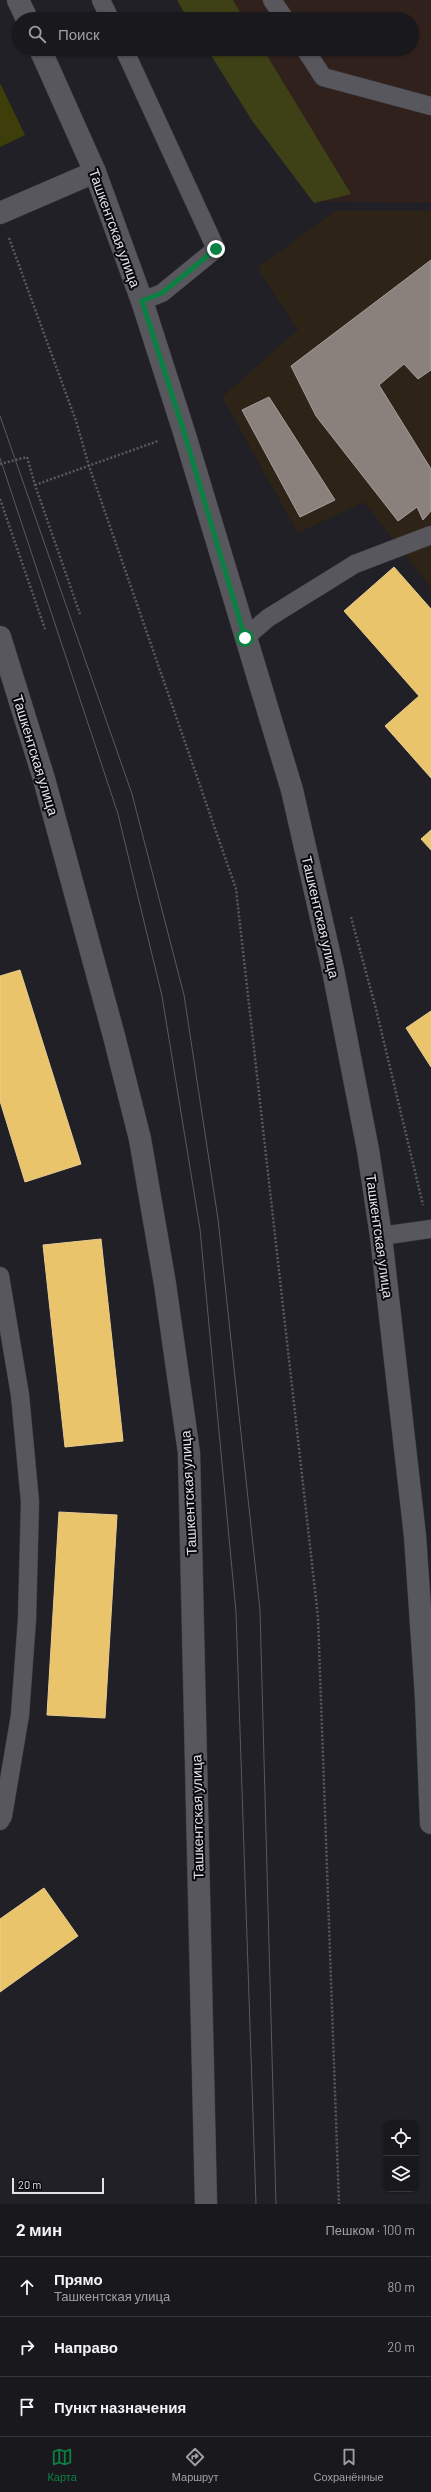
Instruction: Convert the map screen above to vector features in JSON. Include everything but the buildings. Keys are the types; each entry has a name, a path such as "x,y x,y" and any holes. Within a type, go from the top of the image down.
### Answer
{"main road":[{"path":"18,0 24,12"},
{"name":"Ташкентская улица","path":"43,56 95,172 142,301 184,432 292,790 330,955 368,1150 381,1236 415,1536 426,1697 431,1823"},
{"path":"0,213 95,172"},
{"name":"Ташкентская улица","path":"0,637 44,779 114,1036 140,1139 165,1284 189,1453 206,2204"}],"lane":[{"path":"101,0 107,12"},
{"path":"272,0 280,12"},
{"path":"127,56 216,249 162,293 142,301"},
{"path":"310,56 323,77 431,106"},
{"path":"245,638 268,618 355,564 431,535"},
{"path":"381,1236 431,1229"},
{"path":"0,1276 20,1395 30,1502 27,1619 20,1715 3,1816 0,1821"}],"path":[{"path":"9,236 76,421 89,466 236,889 318,1617 340,2204"},
{"path":"35,486 184,432"},
{"path":"0,464 27,457 35,486 80,614"},
{"path":"0,499 45,629"}],"shaded area":[{"path":"196,0 431,0 431,203 314,201 229,56 419,56 419,12 203,12"},
{"path":"0,83 25,135 0,147"},
{"path":"335,211 431,211 431,588 364,502 298,533 222,397 298,330 257,268"}],"green space":[{"path":"177,0 233,0 240,12 184,12"},
{"path":"211,56 267,56 351,194 314,203 253,122"}],"tram line":[{"path":"0,416 132,794 184,995 218,1219 260,1610 276,2204"},
{"path":"0,458 118,814 162,996 200,1229 236,1612 256,2204"}],"route":[{"path":"216,249 162,293 142,301 184,432 245,638"}]}
